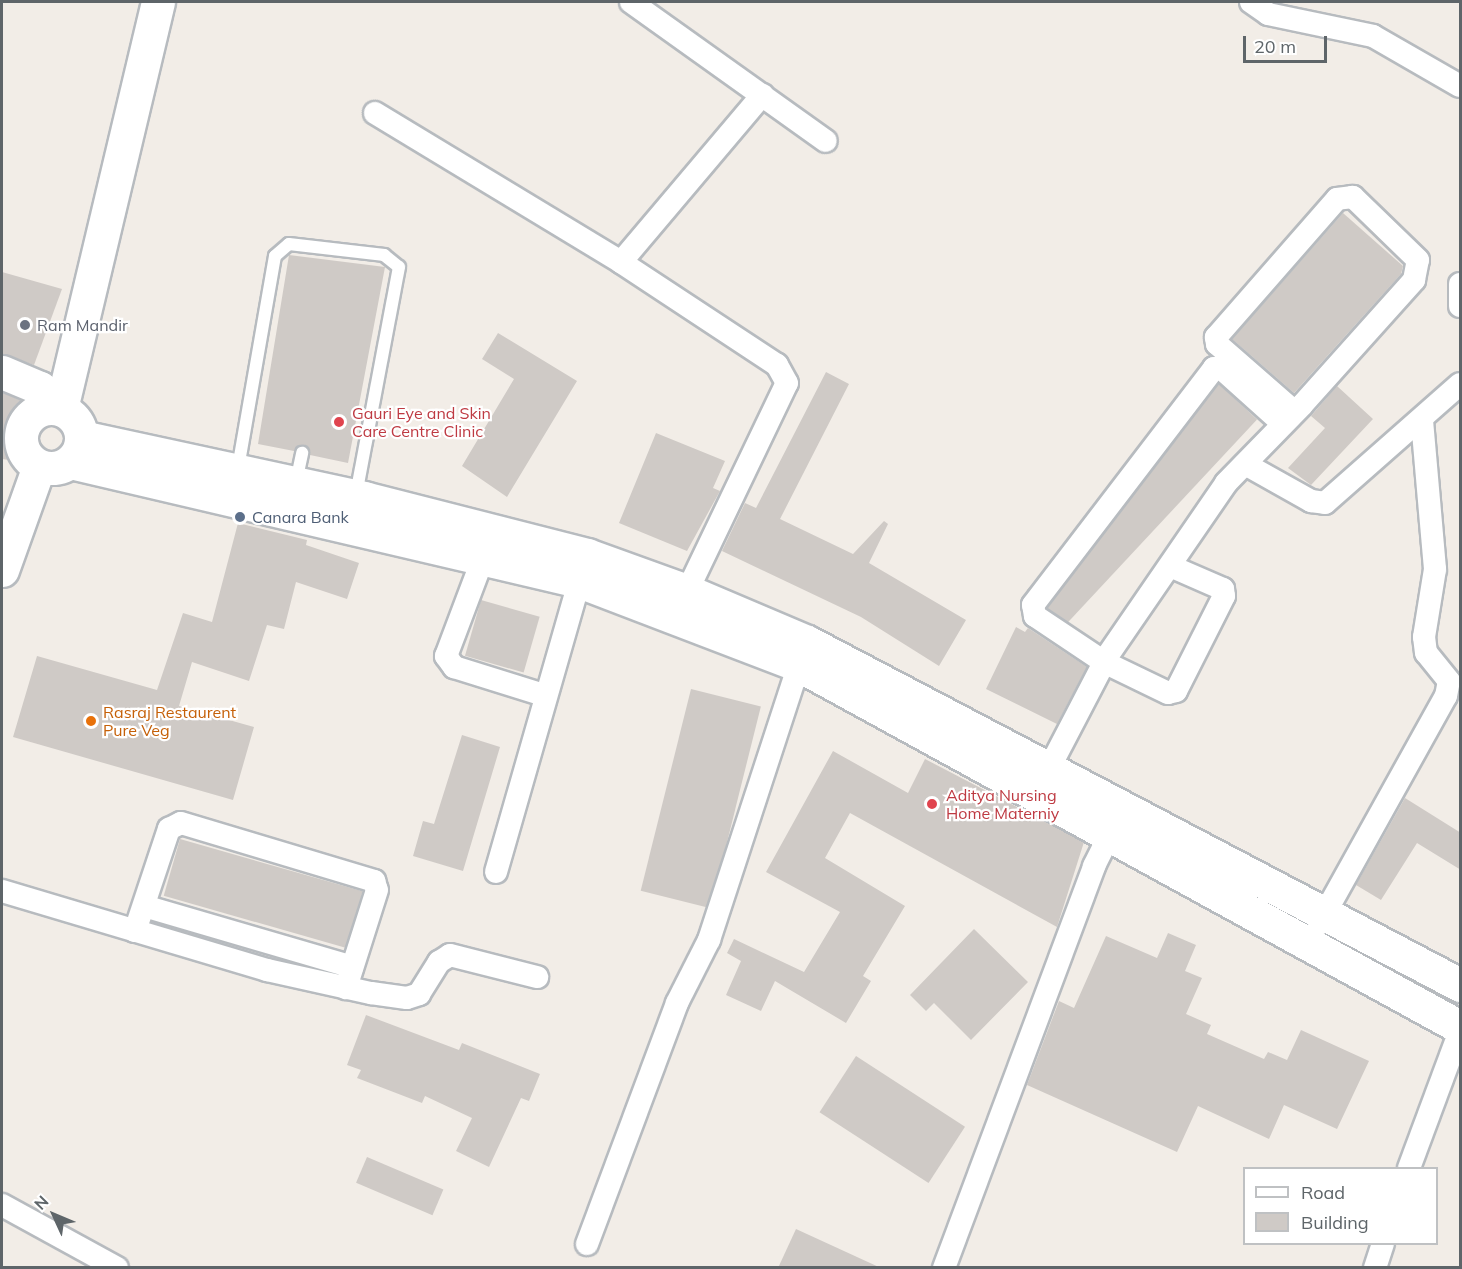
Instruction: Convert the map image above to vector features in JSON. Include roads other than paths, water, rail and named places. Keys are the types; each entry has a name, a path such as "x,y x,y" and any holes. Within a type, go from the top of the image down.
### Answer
{"street":[{"path":"61,409 158,2"},
{"path":"631,2 826,141"},
{"path":"1251,2 1268,14 1373,36 1461,86"},
{"path":"621,262 762,95"},
{"path":"375,113 621,262 777,365 787,383 681,604"},
{"path":"1042,781 1104,662 1170,566 1245,464 1289,418 1414,280 1418,260 1353,197 1337,199 1216,337 1217,344 1289,418"},
{"path":"1461,284 1461,306"},
{"path":"1170,566 1223,589 1224,596 1176,692 1168,693 1104,662 1035,616 1033,605 1214,368 1222,369 1289,418"},
{"path":"2,372 40,388 61,409 77,420 64,455 2,570"},
{"path":"1245,464 1311,501 1325,502 1461,384"},
{"path":"61,409 37,411 25,421 20,435 22,450 234,484 296,483 352,510 583,568 803,653 1116,820 1328,912 1461,985"},
{"path":"1304,942 1328,912 1446,696 1449,681 1426,653 1424,637 1435,569 1422,420"},
{"path":"489,544 446,656 454,667 544,694"},
{"path":"496,872 544,694 583,568"},
{"path":"588,1244 677,1003 709,940 803,653"},
{"path":"1116,820 1304,942 1461,1026"},
{"path":"944,1268 1116,820"},
{"path":"135,931 170,829 181,823 374,881 377,890 349,977"},
{"path":"2,891 267,970 349,977"},
{"path":"144,906 407,999 419,994 439,962 450,955 537,977"},
{"path":"1408,1167 1461,1031"},
{"path":"2,1205 117,1268"},
{"path":"1375,1268 1383,1245"}],"lane":[{"path":"234,484 275,256 289,244 384,255 399,267 352,510"}],"place":[{"name":"Ram Mandir","path":"25,325"},
{"name":"Gauri Eye and Skin Care Centre Clinic","path":"339,422"},
{"name":"Canara Bank","path":"240,517"},
{"name":"Rasraj Restaurent Pure Veg","path":"91,721"},
{"name":"Aditya Nursing Home Materniy","path":"932,804"}]}
